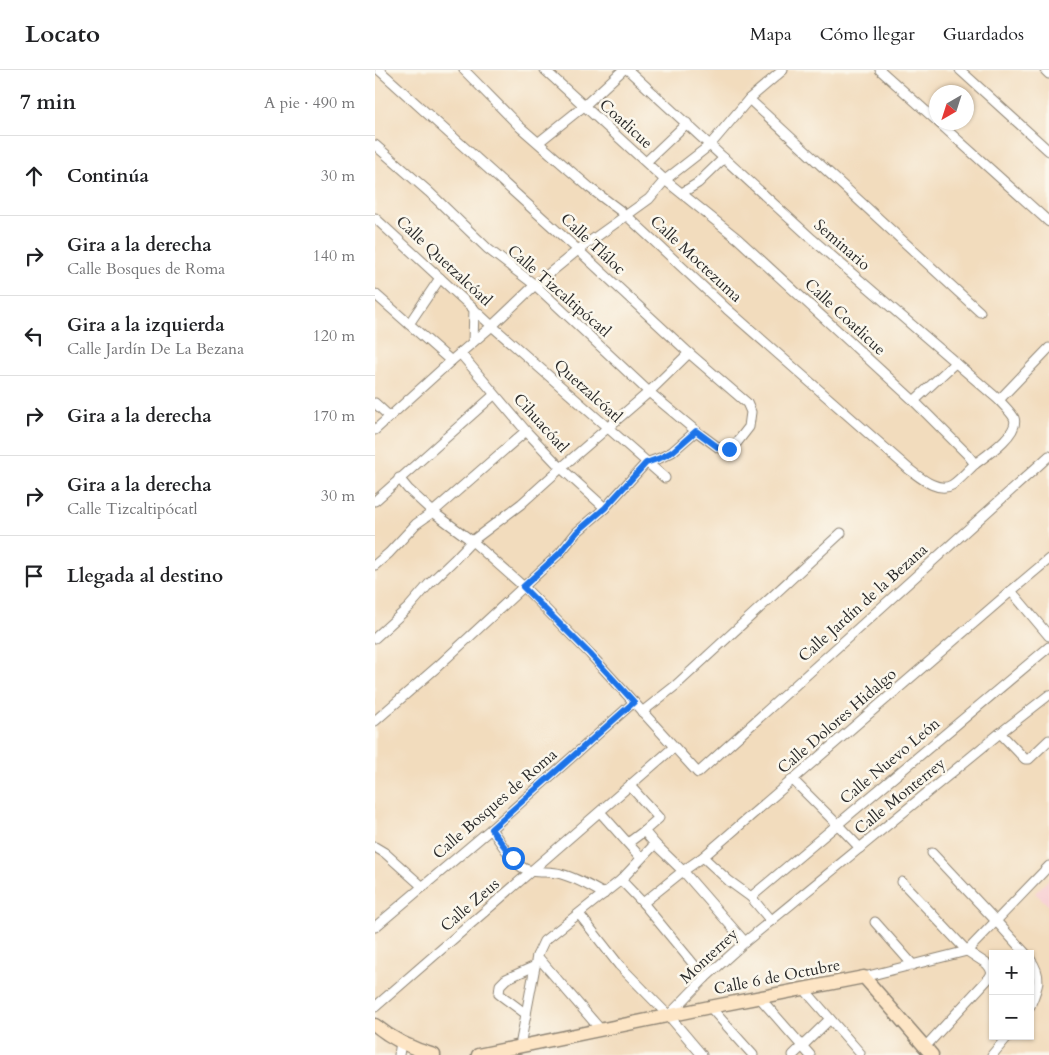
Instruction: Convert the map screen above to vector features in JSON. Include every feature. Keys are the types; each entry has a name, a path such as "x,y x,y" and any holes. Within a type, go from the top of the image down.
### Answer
{"street":[{"name":"Calle Tláloc","path":"379,70 689,353 747,403 751,412 749,427 735,446 729,449"},
{"name":"Calle Moctezuma","path":"464,70 521,126 590,188 626,215 727,309 910,470 939,488 951,486 975,464"},
{"name":"Coatlicue","path":"545,70 665,180"},
{"path":"539,142 584,106 623,70"},
{"name":"Seminario","path":"628,70 813,239 999,400 1013,417 1015,424 1012,431 999,445 975,464"},
{"path":"375,430 492,326 535,285 578,250 649,199 665,180 710,145 749,98 783,70"},
{"path":"880,70 929,115"},
{"path":"960,70 1049,151"},
{"path":"1045,70 1049,74"},
{"path":"749,98 980,312"},
{"path":"646,162 687,123"},
{"path":"946,130 1049,222"},
{"name":"Calle Tizcaltipócatl","path":"375,145 429,192 488,249 535,285 649,392 719,448 729,449"},
{"path":"658,150 658,173"},
{"path":"682,193 698,183 724,158"},
{"name":"Calle Coatlicue","path":"665,180 738,239 914,401 975,464"},
{"path":"693,202 698,183"},
{"name":"Calle Quetzalcóatl","path":"375,218 492,326"},
{"path":"409,324 440,278"},
{"path":"375,294 451,361"},
{"path":"473,342 474,309"},
{"name":"Quetzalcóatl","path":"492,326 665,478"},
{"path":"999,400 1049,348"},
{"name":"Cihuacóatl","path":"460,353 526,431 561,468 605,508"},
{"path":"375,638 409,608 429,584 473,541 521,504 649,392 689,353"},
{"path":"914,401 955,363"},
{"path":"375,501 494,394"},
{"path":"375,403 390,417"},
{"path":"375,565 416,524 433,512 526,431"},
{"path":"375,721 560,553 577,532 605,508 646,463 672,452 696,431"},
{"name":"Calle Jardín de la Bezana","path":"674,747 698,773 1049,456"},
{"path":"399,478 407,489 433,512 473,541 523,587 590,654 674,747"},
{"path":"642,712 675,686 841,533"},
{"name":"Calle Dolores Hidalgo","path":"643,903 703,857 1049,559"},
{"path":"1011,590 1049,636"},
{"name":"Calle Nuevo León","path":"751,897 1049,647"},
{"name":"Calle Monterrey","path":"771,921 1049,695"},
{"name":"Calle Bosques de Roma","path":"375,927 491,829 634,702"},
{"path":"1000,733 1025,759 1029,758 1049,740"},
{"name":"Calle Zeus","path":"375,1008 674,747"},
{"path":"793,780 860,848"},
{"path":"628,843 659,818 630,786"},
{"path":"600,812 641,858"},
{"path":"491,829 521,867 531,871 560,873 604,894"},
{"path":"644,831 683,871 745,942"},
{"path":"375,840 385,853"},
{"path":"520,1046 537,956 544,941 621,880 655,844"},
{"path":"375,847 385,853 423,886"},
{"path":"932,853 1022,950"},
{"path":"703,857 751,897 771,921"},
{"path":"967,951 1049,866"},
{"path":"621,880 643,903 705,978"},
{"path":"902,882 967,951 989,967"},
{"path":"579,914 619,965 669,1016 702,1055"},
{"name":"Monterrey","path":"669,1016 705,978 771,921"},
{"path":"875,922 913,965"},
{"name":"Calle 6 de Octubre","path":"478,1055 864,977 967,951"},
{"path":"537,956 601,1030"},
{"path":"526,1014 499,994 500,985 506,979 535,966"},
{"path":"1034,966 1038,973 1037,989 1034,996"},
{"path":"864,977 929,1051 989,978"},
{"path":"803,989 860,1053"},
{"path":"759,997 810,1055"},
{"path":"710,1007 753,1055"},
{"path":"793,1055 830,1019"},
{"path":"376,1029 421,1051 434,1055"},
{"path":"992,1055 1005,1040"},
{"path":"399,1055 401,1042"}],"shaded area":[{"path":"1049,879 1049,906 1035,893"}],"route":[{"path":"513,858 491,829 634,702 590,654 523,587 560,553 577,532 605,508 646,463 672,452 696,431 719,448 729,449"}]}
